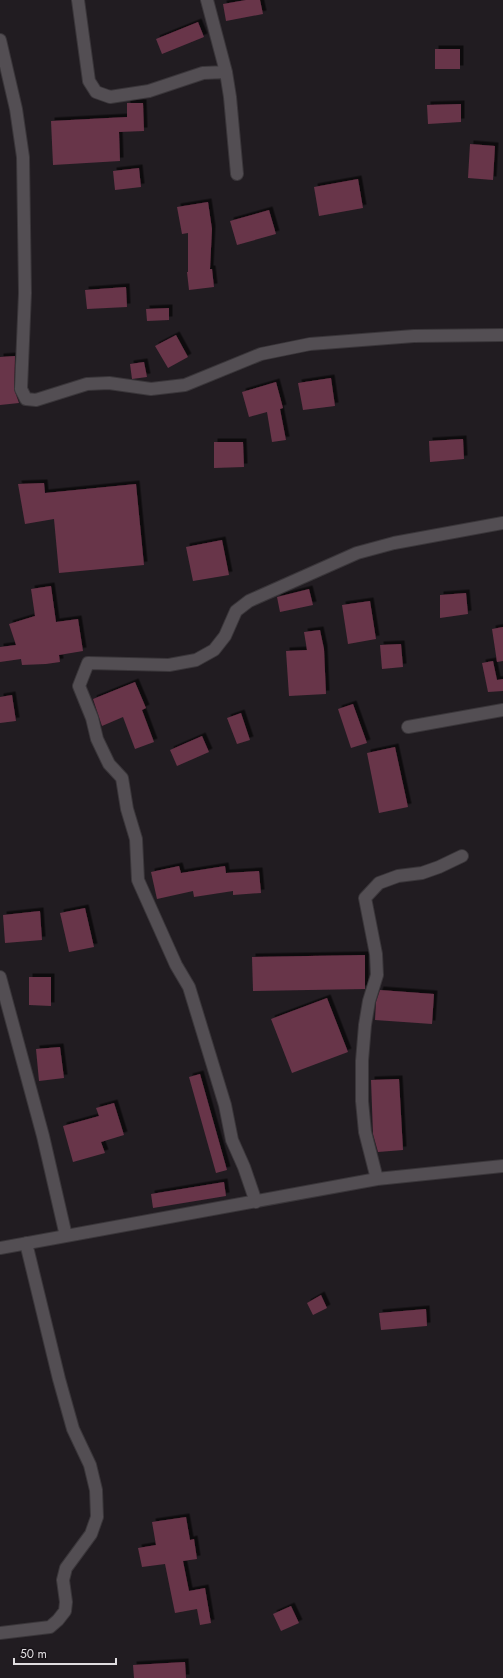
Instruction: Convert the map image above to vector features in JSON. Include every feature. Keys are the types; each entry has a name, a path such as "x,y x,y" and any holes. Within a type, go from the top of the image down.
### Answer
{"street":[{"path":"78,0 89,80 96,92 110,97 149,91 203,73 226,72"},
{"path":"207,0 226,72 230,97 237,174"},
{"path":"0,40 16,108 23,156 25,293 21,389 26,399 36,400 87,384 109,383 151,389 185,385 261,354 310,344 414,336 503,335"},
{"path":"256,1202 244,1167 232,1140 225,1105 189,987 176,965 138,880 136,840 127,810 122,778 109,764 97,739 92,718 79,686 88,663 169,665 196,660 214,650 225,636 236,611 249,601 357,553 394,543 503,523"},
{"path":"408,727 503,710"},
{"path":"377,1180 366,1132 362,1101 362,1061 365,1026 369,1001 377,975 376,954 365,898 379,883 398,876 422,873 462,856"},
{"path":"0,977 43,1136 66,1236"},
{"path":"0,1248 377,1180 503,1166"},
{"path":"0,1633 50,1627 58,1620 65,1611 66,1602 63,1580 66,1568 91,1534 97,1517 96,1490 90,1465 71,1422 26,1243"}],"building":[{"path":"246,0 260,0 263,14 226,21 223,4"},
{"path":"198,22 204,37 162,54 156,39"},
{"path":"435,49 460,49 460,69 435,69"},
{"path":"127,103 143,103 144,131 119,132 120,161 53,165 51,121 127,117"},
{"path":"461,104 461,122 428,124 427,105"},
{"path":"470,144 495,146 493,180 468,178"},
{"path":"139,168 141,187 115,190 113,171"},
{"path":"358,179 363,208 319,216 314,187"},
{"path":"208,202 212,229 210,269 212,269 214,287 189,290 187,272 188,233 182,234 177,207"},
{"path":"269,210 276,234 237,245 230,221"},
{"path":"126,287 127,307 87,309 85,290"},
{"path":"169,308 169,320 147,321 146,309"},
{"path":"176,335 188,357 168,368 155,346"},
{"path":"15,356 14,389 19,403 0,405 0,357"},
{"path":"144,362 147,377 132,379 130,364"},
{"path":"331,378 335,406 303,410 298,383"},
{"path":"276,382 283,408 280,409 286,440 272,442 267,412 249,417 242,392"},
{"path":"463,439 464,459 430,462 429,441"},
{"path":"214,442 243,442 244,467 214,468"},
{"path":"44,483 45,493 136,484 144,565 59,573 54,519 25,524 18,484"},
{"path":"222,540 229,575 193,581 186,547"},
{"path":"51,586 56,622 78,619 83,651 59,655 60,662 46,664 22,665 21,659 0,662 0,647 16,645 9,624 35,616 31,589"},
{"path":"309,589 313,605 280,612 277,597"},
{"path":"466,593 468,614 440,618 440,595"},
{"path":"370,601 376,639 348,644 342,605"},
{"path":"503,627 503,661 497,662 492,629"},
{"path":"320,630 324,649 326,694 289,696 286,651 307,650 304,632"},
{"path":"401,644 403,667 382,669 380,645"},
{"path":"493,661 497,680 503,679 503,691 488,692 482,663"},
{"path":"135,682 146,708 142,710 154,742 135,749 123,717 102,726 93,699"},
{"path":"12,695 16,721 0,723 0,697"},
{"path":"353,704 367,743 351,748 338,709"},
{"path":"241,713 250,740 237,744 227,718"},
{"path":"202,736 209,752 177,766 170,750"},
{"path":"395,747 408,807 379,813 367,753"},
{"path":"179,866 181,873 225,866 226,873 259,871 261,893 233,895 233,891 194,897 193,891 157,899 151,872"},
{"path":"85,908 94,947 69,952 60,913"},
{"path":"40,911 42,940 5,943 3,915"},
{"path":"365,955 365,989 253,991 252,957"},
{"path":"29,977 51,977 51,1006 29,1005"},
{"path":"380,990 434,994 432,1024 375,1020 376,1002"},
{"path":"327,998 348,1052 292,1073 271,1019"},
{"path":"60,1047 64,1078 39,1081 36,1049"},
{"path":"200,1074 227,1170 216,1173 189,1077"},
{"path":"399,1079 403,1150 378,1152 373,1134 371,1080"},
{"path":"114,1103 124,1135 101,1142 105,1153 73,1162 63,1126 99,1116 96,1108"},
{"path":"224,1182 226,1196 153,1208 151,1194"},
{"path":"321,1295 327,1308 313,1315 307,1303"},
{"path":"426,1309 427,1326 381,1330 379,1313"},
{"path":"186,1517 190,1540 194,1539 197,1559 183,1561 189,1591 205,1588 211,1623 200,1625 197,1609 175,1613 165,1564 142,1567 138,1548 156,1545 152,1522"},
{"path":"291,1606 299,1623 281,1631 273,1614"},
{"path":"185,1662 186,1678 134,1678 133,1665"}]}
